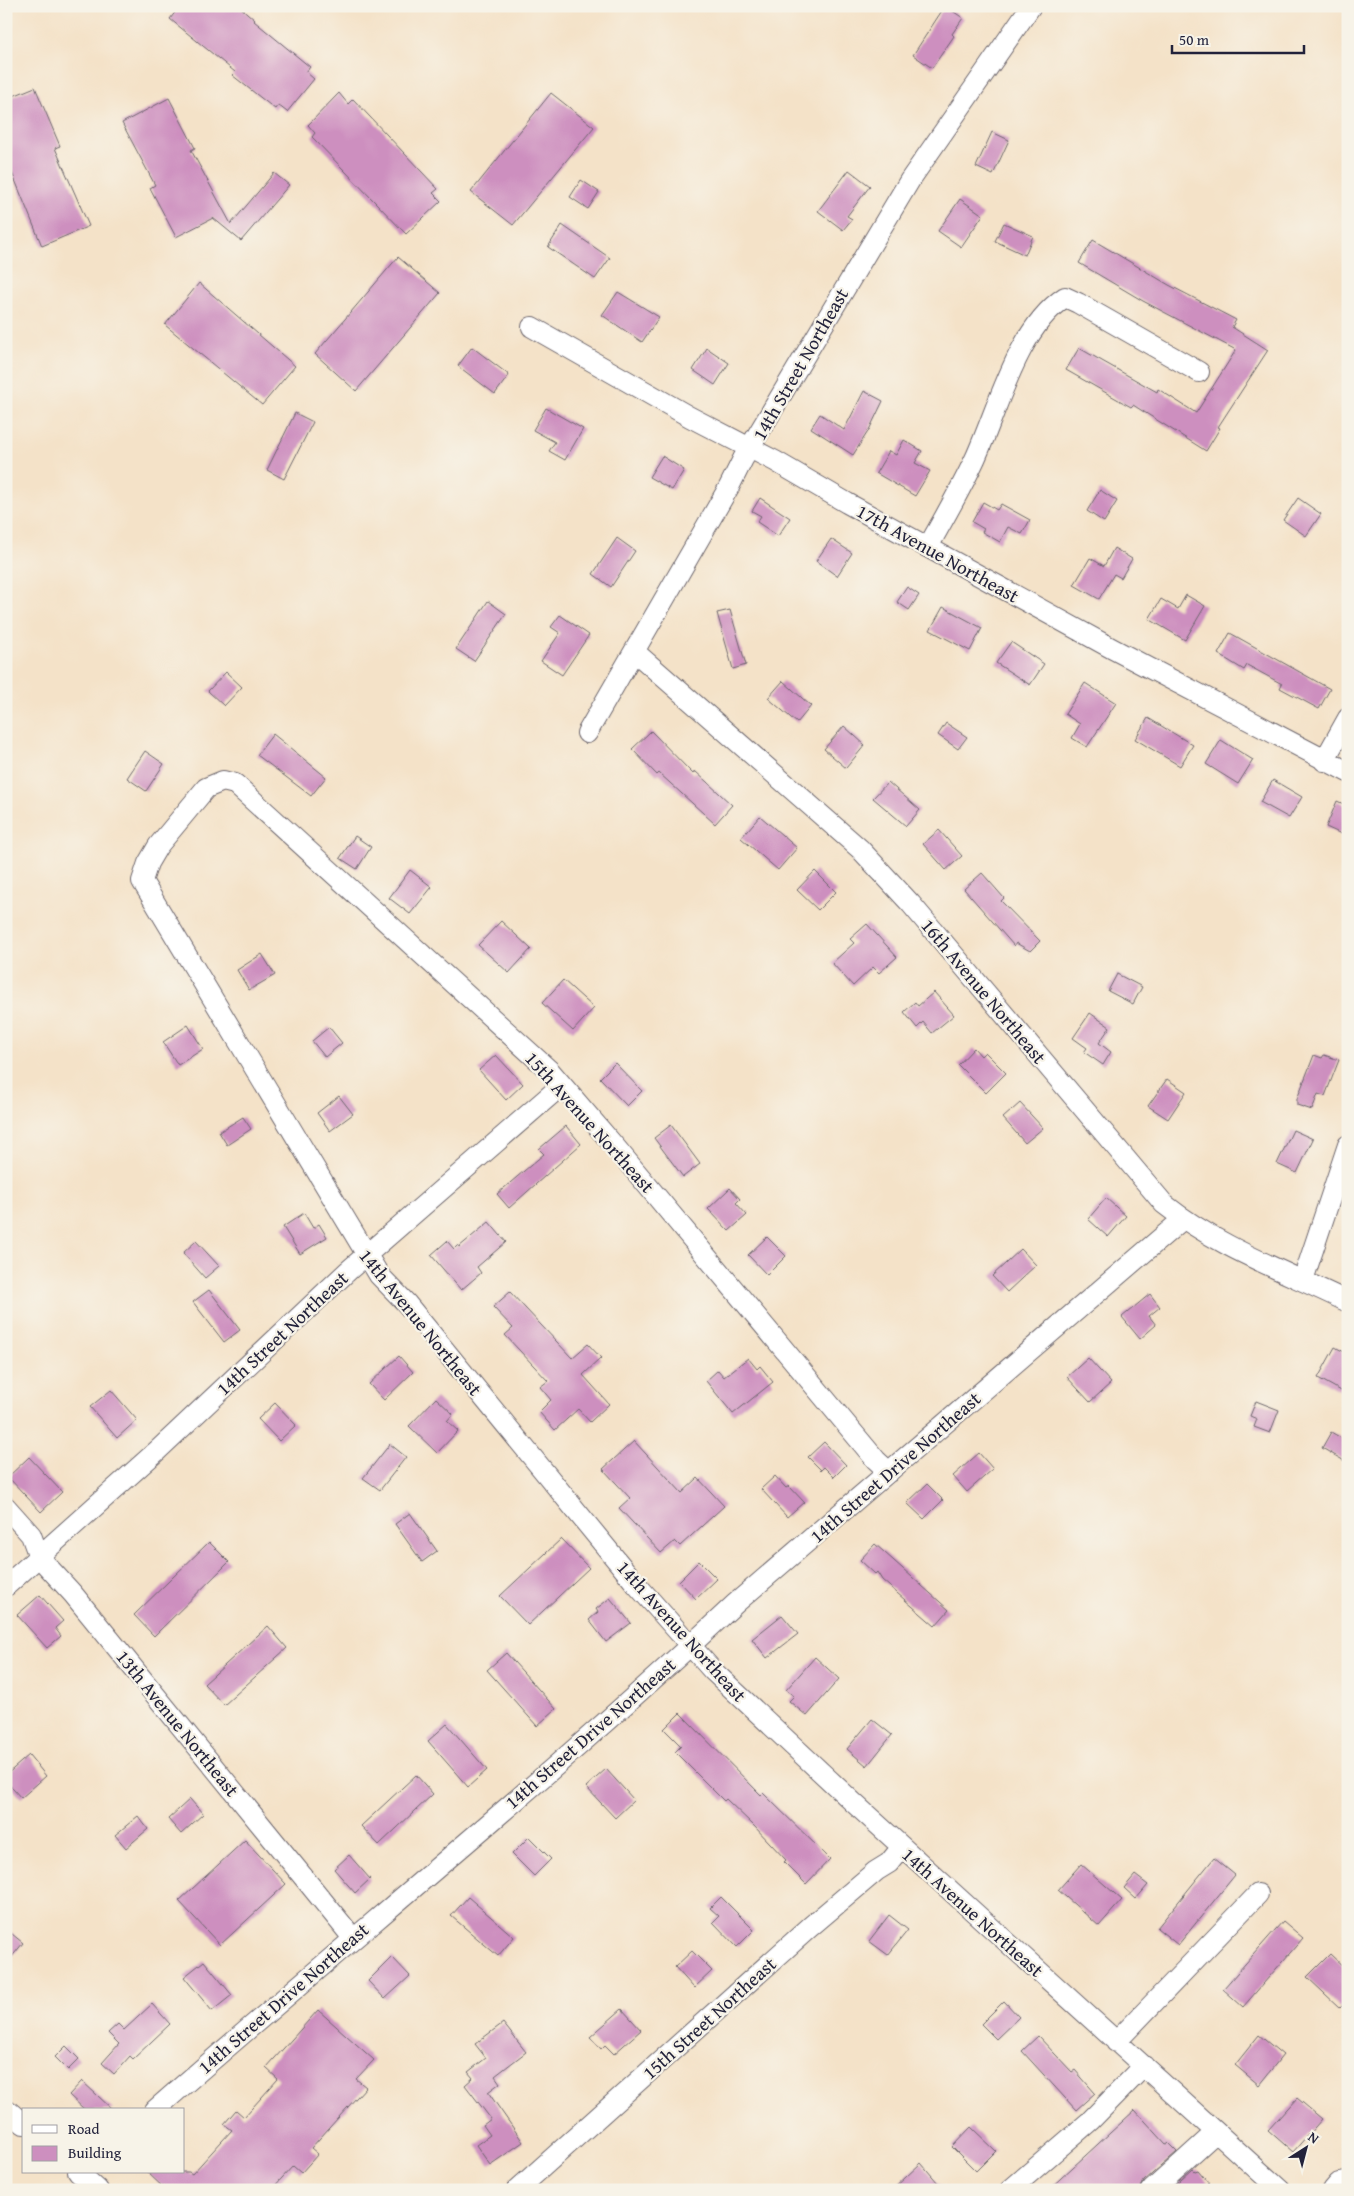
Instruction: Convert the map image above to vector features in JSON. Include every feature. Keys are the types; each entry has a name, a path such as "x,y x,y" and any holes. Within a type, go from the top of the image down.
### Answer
{"street":[{"name":"14th Street Northeast","path":"587,733 750,448 910,180 1031,6"},
{"path":"928,547 975,458 1003,384 1029,338 1053,305 1065,297 1199,372"},
{"name":"17th Avenue Northeast","path":"532,327 690,417 750,448 928,547 1324,761 1348,772"},
{"name":"16th Avenue Northeast","path":"635,652 860,849 911,904 1146,1185 1164,1204 1183,1219 1251,1258 1348,1302"},
{"path":"1324,761 1348,718"},
{"name":"14th Avenue Northeast","path":"235,784 223,781 206,788 158,846 148,863 142,881 366,1256 636,1584 713,1671 902,1847 1280,2190"},
{"name":"15th Avenue Northeast","path":"235,784 562,1085 876,1460 889,1472"},
{"name":"14th Street Northeast","path":"6,1586 366,1256 562,1085"},
{"path":"1303,1280 1348,1145"},
{"name":"14th Street Drive Northeast","path":"157,2108 690,1645 736,1602 1183,1219"},
{"name":"13th Avenue Northeast","path":"6,1506 31,1535 39,1557 73,1594 353,1938"},
{"name":"15th Street Northeast","path":"517,2190 818,1921 876,1871 889,1863 902,1847"},
{"path":"1116,2042 1258,1894"},
{"path":"1010,2190 1090,2121 1144,2066"},
{"path":"6,2109 22,2122"},
{"path":"1152,2190 1216,2132"},
{"path":"81,2174 98,2190"},
{"path":"1333,2190 1339,2183 1348,2182"}],"building":[{"path":"180,6 239,6 254,21 310,67 306,72 314,79 287,112 278,105 275,109 232,75 235,72 170,19"},
{"path":"945,6 963,18 952,34 954,36 932,68 913,55"},
{"path":"35,87 60,146 55,148 89,226 42,246 6,158 6,99"},
{"path":"339,93 348,104 353,99 438,189 433,193 441,201 406,234 312,137 315,133 308,125"},
{"path":"551,93 594,127 513,225 471,192"},
{"path":"169,98 195,148 191,150 231,224 274,173 289,185 241,241 213,218 176,237 150,188 155,185 122,123"},
{"path":"992,132 1009,140 993,175 976,167"},
{"path":"849,170 870,186 847,216 852,219 843,230 818,211"},
{"path":"581,180 599,192 588,209 570,197"},
{"path":"960,199 983,215 961,247 938,231"},
{"path":"1004,223 1033,236 1025,255 995,241"},
{"path":"562,225 610,258 595,279 548,247"},
{"path":"1093,240 1169,285 1236,320 1232,327 1268,350 1218,427 1220,428 1206,451 1133,405 1131,407 1066,370 1079,348 1157,392 1158,389 1196,413 1236,350 1143,301 1079,263"},
{"path":"398,257 440,293 356,391 315,354"},
{"path":"199,283 295,366 262,405 165,325"},
{"path":"618,292 659,317 642,342 602,315"},
{"path":"472,347 509,375 495,394 458,366"},
{"path":"707,348 729,363 715,385 693,370"},
{"path":"864,391 883,401 869,430 853,455 811,428 820,414 844,430"},
{"path":"546,408 583,429 565,460 549,451 555,442 533,430"},
{"path":"295,413 313,422 284,479 267,470"},
{"path":"904,440 922,451 915,463 930,471 915,496 876,473 889,451 896,455"},
{"path":"662,456 684,470 672,490 649,477"},
{"path":"1100,490 1117,501 1104,522 1087,511"},
{"path":"760,498 790,518 778,536 757,522 761,516 752,511"},
{"path":"1298,498 1321,514 1306,536 1283,520"},
{"path":"983,502 997,510 1001,504 1030,520 1022,534 1008,527 1000,542 982,532 984,529 972,522"},
{"path":"617,538 635,551 611,587 593,574"},
{"path":"831,539 852,553 837,576 816,561"},
{"path":"1114,548 1132,559 1121,578 1114,574 1099,599 1074,585 1090,558 1104,566"},
{"path":"907,587 919,595 909,610 897,602"},
{"path":"1186,595 1205,606 1185,640 1149,619 1161,599 1178,609"},
{"path":"488,601 506,614 474,661 456,649"},
{"path":"943,607 982,628 970,651 930,630"},
{"path":"730,610 746,665 733,669 717,613"},
{"path":"560,615 589,635 562,675 541,661 560,633 551,627"},
{"path":"1230,633 1330,689 1319,709 1280,688 1282,684 1247,665 1244,670 1218,654"},
{"path":"1011,642 1044,664 1030,685 996,663"},
{"path":"226,672 242,687 224,706 208,691"},
{"path":"783,681 811,706 797,723 768,698"},
{"path":"1085,683 1116,703 1087,747 1072,738 1080,724 1065,714"},
{"path":"1148,718 1193,745 1180,766 1135,739"},
{"path":"946,723 967,737 958,749 938,735"},
{"path":"844,726 865,745 846,768 824,749"},
{"path":"651,731 693,774 695,771 732,805 715,824 659,773 657,775 632,749"},
{"path":"273,734 326,777 311,796 257,755"},
{"path":"1221,740 1253,760 1238,784 1206,764"},
{"path":"145,751 164,764 146,791 127,778"},
{"path":"1273,780 1302,797 1289,818 1260,802"},
{"path":"888,782 920,810 906,826 873,798"},
{"path":"1337,801 1348,806 1348,837 1326,827"},
{"path":"760,816 797,848 778,870 741,838"},
{"path":"939,830 962,856 946,870 923,844"},
{"path":"355,836 371,847 357,869 340,858"},
{"path":"410,870 432,887 410,914 389,898"},
{"path":"815,871 836,892 818,910 797,890"},
{"path":"982,873 1004,898 1001,901 1040,941 1030,951 1016,943 1014,946 964,889"},
{"path":"501,921 531,949 509,973 478,945"},
{"path":"867,924 897,957 879,973 873,967 853,986 832,963 854,943 850,939"},
{"path":"262,954 275,975 249,990 237,970"},
{"path":"1117,974 1142,987 1133,1004 1108,991"},
{"path":"563,980 594,1008 573,1031 542,1003"},
{"path":"934,992 954,1015 932,1033 923,1022 917,1028 904,1012 915,1002 918,1006"},
{"path":"1090,1013 1110,1027 1099,1043 1111,1052 1103,1065 1084,1052 1087,1048 1073,1038"},
{"path":"188,1025 203,1049 178,1065 163,1042"},
{"path":"329,1027 342,1043 325,1057 312,1041"},
{"path":"974,1048 981,1056 985,1052 1006,1073 986,1093 958,1065"},
{"path":"496,1055 523,1084 506,1100 479,1070"},
{"path":"1314,1055 1322,1058 1324,1055 1339,1060 1325,1096 1318,1094 1312,1110 1297,1105 1297,1099"},
{"path":"615,1063 642,1091 627,1106 600,1078"},
{"path":"1167,1079 1186,1092 1168,1119 1148,1106"},
{"path":"339,1096 353,1114 330,1131 317,1113"},
{"path":"1020,1103 1043,1128 1025,1143 1003,1118"},
{"path":"243,1117 251,1129 227,1145 219,1132"},
{"path":"671,1125 700,1164 683,1177 654,1138"},
{"path":"566,1126 581,1144 509,1208 497,1194 544,1154 539,1149"},
{"path":"1293,1130 1313,1139 1297,1173 1277,1164"},
{"path":"730,1188 740,1199 736,1203 747,1215 729,1231 708,1209"},
{"path":"1106,1198 1126,1216 1108,1237 1088,1219"},
{"path":"304,1213 313,1228 319,1224 327,1237 300,1254 283,1227"},
{"path":"489,1222 506,1242 477,1267 481,1273 461,1290 431,1255 447,1241 454,1249 458,1245 459,1247"},
{"path":"767,1237 786,1256 767,1275 748,1255"},
{"path":"196,1241 219,1266 205,1278 183,1253"},
{"path":"1021,1249 1036,1265 1007,1292 992,1276"},
{"path":"209,1290 240,1330 224,1342 193,1302"},
{"path":"510,1292 572,1358 588,1344 601,1358 583,1375 609,1404 590,1422 578,1409 555,1430 539,1412 551,1400 540,1387 548,1381 505,1335 513,1328 493,1307"},
{"path":"1150,1294 1160,1307 1149,1316 1156,1325 1140,1339 1122,1317"},
{"path":"1335,1347 1348,1354 1348,1383 1343,1392 1318,1378"},
{"path":"399,1356 413,1372 384,1400 369,1384"},
{"path":"748,1358 757,1369 760,1366 773,1382 733,1414 706,1381 718,1370 724,1377"},
{"path":"1088,1358 1111,1383 1090,1402 1067,1377"},
{"path":"111,1390 137,1420 117,1438 90,1407"},
{"path":"436,1398 453,1414 447,1421 458,1431 437,1453 409,1426"},
{"path":"1256,1401 1279,1410 1270,1433 1254,1427 1257,1419 1250,1416"},
{"path":"275,1403 296,1425 279,1441 258,1419"},
{"path":"1331,1432 1348,1442 1348,1463 1322,1448"},
{"path":"634,1441 682,1493 698,1478 724,1506 680,1546 675,1541 661,1553 619,1508 630,1498 603,1469"},
{"path":"824,1442 846,1465 834,1477 824,1467 821,1470 808,1457"},
{"path":"390,1444 406,1457 380,1490 363,1478"},
{"path":"979,1453 993,1469 967,1492 953,1476"},
{"path":"29,1457 62,1492 41,1512 8,1477"},
{"path":"775,1476 786,1488 789,1486 804,1502 787,1517 761,1489"},
{"path":"927,1484 943,1500 924,1519 907,1503"},
{"path":"410,1513 437,1551 422,1562 395,1524"},
{"path":"561,1539 589,1568 528,1625 500,1596"},
{"path":"209,1542 229,1562 154,1636 134,1615"},
{"path":"875,1544 949,1610 935,1626 882,1580 877,1572 875,1574 860,1560"},
{"path":"699,1561 717,1579 696,1599 679,1581"},
{"path":"40,1595 63,1621 55,1628 61,1636 47,1648 17,1615"},
{"path":"610,1598 631,1623 606,1642 589,1620 598,1612 596,1609"},
{"path":"782,1615 798,1634 767,1658 752,1639"},
{"path":"268,1626 287,1648 224,1705 204,1684"},
{"path":"506,1653 556,1709 537,1726 487,1670"},
{"path":"815,1657 839,1679 807,1716 789,1701 794,1696 786,1690"},
{"path":"680,1713 761,1795 763,1793 830,1859 806,1884 784,1862 786,1860 754,1826 726,1799 724,1801 675,1752 681,1746 664,1729"},
{"path":"872,1719 892,1735 867,1766 847,1749"},
{"path":"447,1724 487,1770 468,1787 428,1741"},
{"path":"29,1755 46,1776 21,1798 6,1781 6,1775"},
{"path":"606,1769 634,1800 615,1818 586,1787"},
{"path":"416,1775 433,1794 379,1845 361,1826"},
{"path":"190,1799 203,1814 181,1834 168,1819"},
{"path":"138,1816 148,1829 126,1848 115,1835"},
{"path":"529,1837 551,1859 534,1876 512,1854"},
{"path":"245,1840 286,1884 220,1945 179,1901"},
{"path":"349,1855 370,1879 355,1893 334,1869"},
{"path":"1214,1858 1235,1875 1178,1945 1157,1928"},
{"path":"1081,1864 1122,1900 1099,1926 1058,1890"},
{"path":"1135,1875 1148,1885 1136,1899 1124,1888"},
{"path":"468,1897 514,1937 498,1956 451,1916"},
{"path":"721,1897 754,1930 737,1947 713,1922 719,1916 710,1908"},
{"path":"889,1915 908,1930 888,1955 869,1941"},
{"path":"1283,1921 1303,1938 1243,2007 1223,1989"},
{"path":"6,1929 23,1943 6,1964"},
{"path":"692,1951 712,1971 694,1988 675,1967"},
{"path":"1330,1954 1348,1971 1348,2000 1340,2008 1307,1977"},
{"path":"392,1957 410,1976 385,1999 368,1981"},
{"path":"204,1961 232,1995 212,2011 184,1977"},
{"path":"1004,2001 1019,2017 996,2039 981,2024"},
{"path":"152,2004 170,2024 133,2059 130,2056 114,2074 102,2063 119,2044 108,2033 118,2024 124,2030"},
{"path":"622,2009 641,2030 614,2054 605,2045 601,2049 590,2037"},
{"path":"318,2010 374,2060 356,2079 366,2087 311,2148 318,2154 301,2173 293,2166 271,2190 166,2190 149,2174 185,2174 185,2172 189,2172 192,2174 232,2130 224,2124 236,2110 244,2117 278,2079 266,2068"},
{"path":"503,2023 526,2052 495,2076 500,2083 488,2092 523,2142 490,2165 476,2145 490,2135 483,2125 491,2119 465,2085 473,2078 468,2072 486,2058 475,2044"},
{"path":"1259,2035 1283,2055 1259,2085 1235,2065"},
{"path":"1038,2036 1072,2072 1075,2070 1095,2093 1076,2110 1022,2051"},
{"path":"66,2046 79,2059 68,2070 55,2057"},
{"path":"82,2081 111,2108 83,2108 69,2095"},
{"path":"1297,2098 1322,2119 1293,2152 1268,2130"},
{"path":"1135,2110 1166,2144 1168,2143 1177,2152 1144,2181 1140,2190 1048,2190"},
{"path":"971,2127 996,2151 976,2171 952,2147"},
{"path":"921,2163 944,2190 892,2190"},
{"path":"1193,2169 1195,2171 1198,2170 1209,2183 1201,2190 1170,2190"}]}
